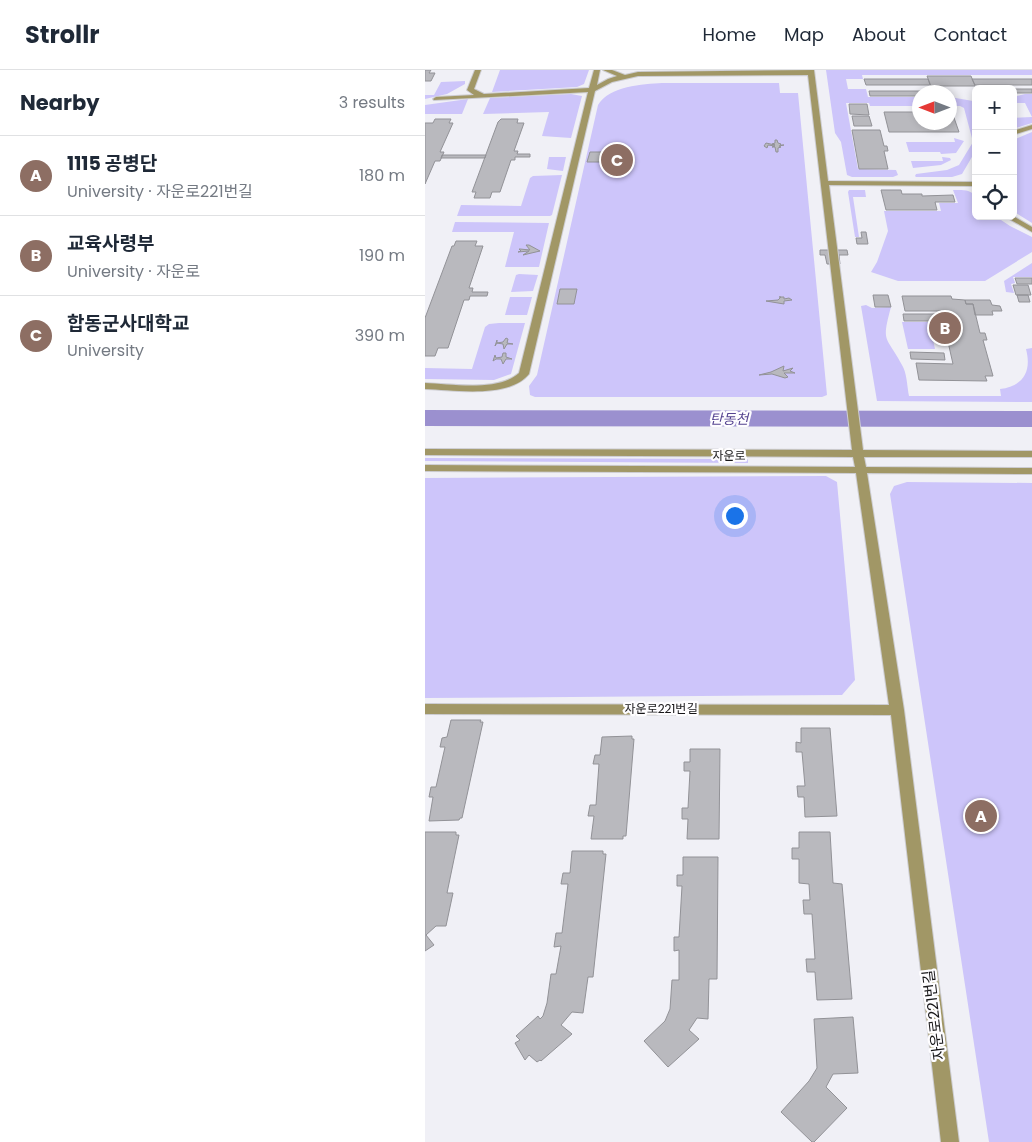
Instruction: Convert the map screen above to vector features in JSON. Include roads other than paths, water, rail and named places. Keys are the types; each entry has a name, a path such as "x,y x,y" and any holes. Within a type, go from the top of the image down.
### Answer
{"street":[{"path":"478,70 470,88 463,92 433,100 592,90 605,82 624,77 811,74"},
{"path":"425,386 501,386 515,383 525,374 597,70"},
{"path":"606,70 624,77"},
{"path":"628,70 637,77"},
{"name":"자운로221번길","path":"811,74 856,438 897,710 950,1142"},
{"path":"589,104 610,89 637,77"},
{"path":"470,88 471,92 482,96"},
{"path":"1017,132 1032,127"},
{"path":"825,183 972,184"},
{"path":"1015,220 1032,230"},
{"name":"자운로","path":"425,452 1032,454"},
{"name":"자운로","path":"425,468 1032,470"},
{"name":"자운로221번길","path":"425,708 897,710"}],"waterway":[{"name":"탄동천","path":"425,418 1032,419"}],"place":[{"name":"합동군사대학교","path":"617,160"},
{"name":"교육사령부","path":"945,328"},
{"name":"1115 공병단","path":"981,816"}]}
